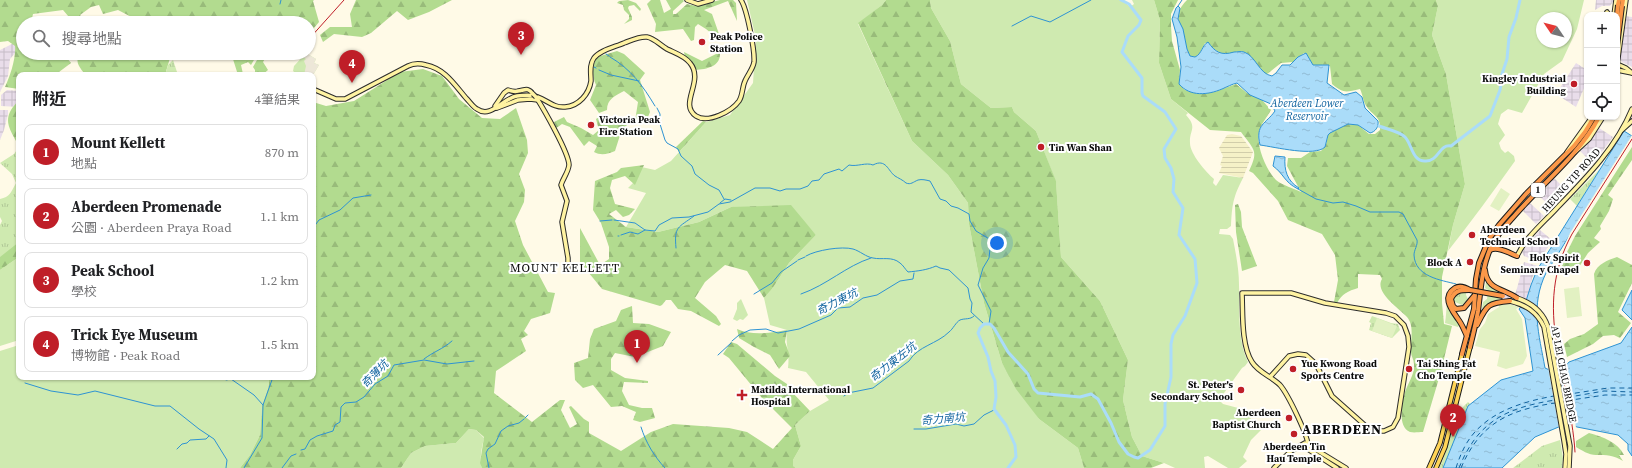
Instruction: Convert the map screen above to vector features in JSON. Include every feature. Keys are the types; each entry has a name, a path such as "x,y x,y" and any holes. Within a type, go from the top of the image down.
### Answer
{"highway":[{"path":"1616,12 1618,0"},
{"path":"1620,26 1624,0"},
{"name":"1","path":"1462,354 1473,311 1480,259 1491,235 1526,194 1577,142 1593,120"},
{"name":"1","path":"1470,347 1475,329 1479,294 1485,268 1490,250 1497,236 1588,135 1594,120"},
{"path":"1497,236 1497,244 1499,249"},
{"path":"1490,250 1492,248 1499,249 1516,256"},
{"path":"1485,268 1488,281 1517,298"},
{"path":"1466,336 1451,306 1451,299 1456,292 1470,290 1509,299"},
{"path":"1451,306 1456,309 1464,308 1474,296"},
{"path":"1475,329 1483,311 1495,303 1517,298"}],"main road":[{"path":"687,0 698,4 712,0"},
{"path":"316,90 336,99 345,99 408,66 420,64 435,68 445,73 477,110 487,112 511,98 526,96 537,96 558,107 567,107 574,105 584,97 589,89 591,64 596,56 602,52 645,36 653,39 690,63 696,78 689,102 692,111 695,115 701,118 716,116 738,101 754,64 753,50 744,7 741,0"},
{"path":"1619,48 1624,14 1624,0"},
{"path":"1620,14 1624,14"},
{"path":"1620,66 1626,68 1632,73"},
{"path":"1620,71 1632,73"},
{"path":"496,107 506,91 530,90 536,97 550,122 569,161 568,171 561,185 567,201 562,222 568,258 568,268"},
{"path":"496,107 518,100 536,97"},
{"name":"HEUNG YIP ROAD","path":"1516,256 1531,235 1596,166 1631,116 1632,109"},
{"path":"1573,153 1589,139 1601,120"},
{"name":"HEUNG YIP ROAD","path":"1620,132 1632,120"},
{"path":"1270,377 1289,356 1298,354 1306,355 1316,364 1332,396 1368,428 1377,431 1386,431 1396,424 1400,413 1408,351 1408,334 1395,316 1386,313 1325,303 1291,293 1242,293 1243,322 1250,358 1254,366 1270,377 1283,389 1307,438 1308,447"},
{"name":"AP LEI CHAU BRIDGE","path":"1517,298 1526,301 1536,308 1544,318 1548,327 1570,446 1569,468"},
{"name":"AP LEI CHAU BRIDGE","path":"1509,299 1526,306 1534,312 1544,327 1566,454 1565,468"},
{"path":"1436,468 1445,447 1470,347"},
{"path":"1429,468 1440,443 1462,354"},
{"path":"1274,468 1307,438"},
{"path":"1302,444 1305,443 1308,447 1337,468"},
{"path":"1298,447 1308,447 1346,468"}],"shaded area":[{"path":"1596,0 1614,0 1610,6 1602,6 1595,10"},
{"path":"1625,16 1632,17 1632,67 1622,62 1620,59"},
{"path":"14,43 16,48 16,52 10,59 8,76 0,92 0,50"},
{"path":"316,60 314,63 319,65 315,72 305,72 306,66 304,61"},
{"name":"Kingley Industrial Building","path":"1576,63 1584,68 1584,88 1576,107 1556,94"},
{"path":"7,90 16,91 16,107 1,106 1,95"},
{"path":"0,110 8,110 8,114 0,140"},
{"path":"1599,128 1613,137 1593,164 1580,151"},
{"path":"1232,134 1241,136 1253,152 1243,178 1219,173 1222,166 1220,165 1223,156 1219,148 1227,135"},
{"path":"1554,178 1567,191 1552,208 1539,196"},
{"path":"1530,203 1544,216 1536,224 1523,211"},
{"path":"1540,230 1552,240 1539,262 1524,256 1522,252"},
{"path":"1524,262 1538,266 1532,278 1527,299 1521,307 1502,303 1501,294 1504,292 1514,294 1516,292"}],"green space":[{"path":"0,0 314,0 319,22 316,26 316,16 130,16 118,10 103,14 99,5 91,7 80,15 81,16 68,16 63,10 33,14 33,16 16,16 16,60 69,60 71,63 59,72 16,72 16,89 5,87 14,62 15,46 8,41 0,42"},
{"path":"356,0 452,0 429,12 408,20 397,11 371,33 362,37 334,34 323,42 320,35 330,27 352,27 350,14"},
{"path":"628,0 636,3 641,9 640,11 634,5 629,6 628,8 632,20 624,24 629,19 629,15 624,10 623,5 617,3 619,1"},
{"path":"651,0 660,0 664,13 671,9 666,0 683,0 684,1 673,11 673,14 676,14 687,4 696,6 720,0 733,0 736,3 737,21 728,1 704,10 712,14 719,34 717,38 698,24 695,27 694,40 691,41 683,29 655,32 656,24 647,4"},
{"path":"747,0 886,0 858,24 912,141 948,175 968,203 969,224 984,303 1002,363 1039,419 1078,448 1084,468 796,468 793,466 793,460 801,446 795,425 810,411 829,400 806,372 788,368 787,330 770,325 764,298 772,289 789,263 816,235 806,224 731,207 699,222 658,232 626,227 646,193 628,188 638,178 637,166 655,170 671,161 706,122 730,115 753,83 756,39"},
{"path":"886,0 930,0 931,8 950,41 961,84 991,108 1012,107 1014,112 1036,131 1056,181 1061,257 1100,301 1128,360 1123,400 1132,437 1142,456 1164,463 1151,468 1084,468 1078,448 1039,419 1016,389 1002,363 984,303 969,224 968,203 948,175 912,141 858,23 882,5"},
{"path":"930,0 1124,0 1130,7 1134,4 1132,0 1154,0 1160,20 1159,63 1171,99 1188,113 1186,115 1192,123 1190,143 1195,157 1214,179 1213,183 1216,186 1223,175 1243,178 1234,201 1231,226 1227,229 1220,229 1219,234 1230,235 1233,239 1238,274 1239,314 1242,344 1248,362 1219,400 1223,404 1242,409 1261,430 1251,440 1243,457 1247,461 1239,468 1228,468 1208,456 1204,457 1205,468 1175,468 1142,456 1132,437 1123,400 1128,360 1100,301 1061,257 1056,182 1036,131 1014,112 1012,107 991,108 961,84 950,41 931,8"},
{"path":"1154,0 1178,0 1171,14 1171,26 1172,41 1180,70 1179,84 1185,90 1204,94 1236,84 1247,93 1262,100 1271,110 1263,123 1258,138 1260,151 1265,164 1272,176 1278,182 1301,192 1287,166 1288,158 1301,158 1310,152 1321,151 1326,145 1330,132 1348,124 1358,125 1369,134 1375,134 1380,130 1378,119 1366,105 1360,89 1342,91 1332,84 1330,66 1313,65 1304,53 1293,62 1281,63 1266,75 1248,54 1240,51 1230,54 1220,53 1205,43 1199,55 1195,57 1190,56 1184,42 1178,17 1178,13 1182,6 1187,0 1436,0 1438,6 1432,35 1446,74 1465,184 1453,225 1442,277 1444,324 1452,326 1440,375 1423,432 1410,432 1403,425 1402,420 1404,397 1414,368 1414,362 1411,354 1412,329 1407,317 1388,300 1384,294 1381,289 1380,284 1382,279 1380,275 1358,274 1358,288 1346,293 1337,303 1334,302 1338,280 1335,255 1322,234 1288,220 1278,201 1253,173 1249,171 1254,159 1254,150 1241,132 1210,130 1171,99 1159,63 1160,20"},
{"path":"1436,0 1584,0 1577,29 1572,40 1572,12 1536,12 1536,48 1568,48 1562,61 1544,74 1522,113 1508,109 1501,114 1498,124 1505,135 1499,143 1501,149 1505,153 1508,151 1514,156 1515,161 1448,251 1453,225 1465,184 1446,74 1432,35 1438,6"},
{"path":"617,51 624,54 645,73 640,80 650,112 645,124 635,121 638,102 624,91 610,100 607,110 599,113 590,100 596,85 593,71 594,63 597,57"},
{"path":"684,52 702,61 720,52 720,57 716,64 708,68 695,70 685,57"},
{"path":"78,60 169,60 166,72 84,72"},
{"path":"173,60 177,72 166,72 168,65"},
{"path":"233,60 254,60 251,65 248,62 241,65 243,72 237,72"},
{"path":"257,60 264,60 263,62 268,70 266,72 255,72 253,67"},
{"path":"300,60 316,60 314,63 319,65 315,72 294,72 293,71 294,66"},
{"path":"423,69 442,76 459,99 482,118 500,119 516,108 527,140 528,153 519,174 525,190 524,202 515,221 523,245 548,292 555,293 550,313 531,319 524,331 528,335 521,339 526,351 496,371 494,393 532,422 560,400 565,400 561,410 570,428 577,424 569,407 571,406 589,422 589,433 621,451 651,432 673,424 729,428 747,432 773,449 792,428 762,398 729,358 723,354 731,342 737,344 775,376 787,384 791,391 810,411 795,425 801,446 793,460 793,466 796,468 482,468 480,463 484,437 476,430 469,429 456,443 425,446 411,453 401,468 240,468 250,455 260,435 262,406 269,385 269,380 316,380 316,103 326,106 354,101 400,72"},
{"path":"16,103 16,141 10,130 8,122 11,110"},
{"path":"564,117 567,122 593,135 599,130 596,119 599,117 605,125 631,122 622,129 615,151 602,154 594,152 597,146 589,141 584,146 570,127 562,124 555,129 554,122"},
{"path":"703,121 706,122 679,152 676,147"},
{"path":"1632,147 1632,160 1608,195 1613,199 1609,211 1600,226 1601,229 1594,238 1600,242 1588,253 1579,267 1561,269 1575,236"},
{"path":"16,151 16,183 12,174 0,163"},
{"path":"644,165 635,185 625,176 612,180 610,188 615,204 635,209 629,215 623,217 616,210 609,214 626,227 658,232 699,222 731,207 791,205 816,235 789,263 772,289 764,298 747,271 725,265 705,282 695,298 716,316 721,324 719,326 691,311 678,309 671,300 666,300 660,306 602,289 580,262 580,228 600,265 609,259 609,247 601,223 593,210 595,181 617,172 621,168"},
{"path":"1600,169 1577,206 1570,199"},
{"path":"16,183 16,244 0,257 0,225 2,221 0,217 0,199 8,195"},
{"path":"1501,188 1510,194 1499,211 1490,206"},
{"path":"1238,204 1241,212 1242,227 1257,266 1242,271 1236,232 1235,205"},
{"path":"16,230 16,259 0,270 0,255"},
{"path":"1617,257 1632,265 1632,283 1618,312 1631,323 1620,338 1614,335 1603,336 1593,344 1567,357 1564,344 1570,339 1584,334 1598,324 1595,271 1603,263"},
{"path":"16,259 16,341 0,346 0,270"},
{"path":"1486,282 1490,287 1501,292 1500,299 1483,309 1483,302 1487,299 1488,290 1485,288"},
{"path":"1459,284 1467,285 1466,295 1468,299 1462,305 1455,302 1448,309 1460,324 1458,327 1445,323 1450,288"},
{"path":"1579,287 1582,316 1567,318 1564,289"},
{"path":"741,299 748,315 743,320 740,319 737,321 733,319 737,309 737,303"},
{"path":"1510,304 1519,307 1516,309 1522,319 1527,356 1523,364 1506,369 1497,366 1500,352 1475,346 1480,329 1485,323 1488,314 1499,307 1499,305"},
{"path":"632,306 633,323 649,324 671,332 663,346 635,357 615,353 611,359 611,370 625,378 648,381 648,383 624,382 622,391 629,405 642,408 652,408 655,418 640,422 633,420 636,412 622,406 611,407 593,385 583,388 575,380 574,363 588,358 590,339 594,329 616,321 621,310"},
{"path":"1372,316 1398,324 1400,330 1392,338 1369,330 1371,323 1369,322"},
{"path":"1377,318 1397,326 1392,338 1372,331"},
{"path":"737,329 749,333 768,333 787,330 785,342 790,356 779,369 770,355 739,338"},
{"path":"16,346 16,380 269,380 269,385 262,406 260,435 250,455 240,468 0,468 0,351"},
{"path":"1468,402 1470,404 1443,468 1439,468 1457,416"},
{"path":"469,429 476,430 484,438 481,457 482,468 401,468 411,453 425,446 456,443"},
{"path":"1589,433 1605,438 1614,443 1624,455 1619,455 1623,461 1610,456 1591,454 1576,447 1576,441"},
{"path":"1560,440 1563,458 1562,468 1513,468 1542,446"}],"water":[{"name":"Aberdeen Lower Reservoir","path":"1178,6 1180,8 1178,19 1183,29 1190,56 1197,56 1201,52 1204,45 1208,42 1216,51 1225,54 1244,52 1248,54 1264,72 1272,76 1282,65 1290,65 1298,57 1306,53 1313,65 1329,65 1327,83 1344,95 1356,92 1362,97 1365,108 1378,121 1376,129 1374,132 1370,133 1358,125 1348,124 1328,135 1325,147 1320,150 1313,151 1260,145 1260,128 1275,111 1271,104 1250,95 1237,83 1211,93 1199,94 1188,91 1179,84 1181,67 1177,37 1172,19"},
{"path":"1624,131 1632,136 1546,273 1538,297 1537,320 1545,368 1548,370 1561,369 1569,362 1621,343 1632,327 1632,456 1628,450 1628,444 1618,435 1577,427 1568,423 1535,437 1502,468 1443,468 1468,406 1501,380 1533,371 1525,318 1519,309 1526,301 1537,270"},
{"path":"1275,156 1285,157 1287,175 1289,179 1299,188 1298,189 1290,184 1273,166"},
{"path":"1632,290 1632,320 1622,310"}],"pier":[{"path":"1632,135 1632,140 1560,255 1570,233"},
{"path":"1564,364 1576,428 1571,426 1560,366"},
{"path":"1548,367 1554,369 1559,367 1569,425 1559,428"}],"waterway":[{"path":"280,4 281,0"},
{"path":"1012,26 1031,16 1050,22 1091,0"},
{"path":"1008,468 1016,457 1015,445 1006,425 994,409 996,397 995,381 988,357 978,333 984,324 990,324 994,328 1008,352 1028,374 1034,389 1038,393 1080,397 1091,394 1098,399 1119,442 1128,454 1138,458 1150,450 1165,426 1165,404 1171,377 1171,344 1173,335 1185,316 1197,283 1195,259 1179,235 1183,208 1173,192 1174,179 1171,168 1165,158 1164,149 1176,129 1165,112 1143,96 1142,78 1122,52 1128,36 1139,25 1141,20 1129,4 1121,0"},
{"path":"1178,6 1182,0"},
{"path":"1379,126 1405,137 1415,156 1421,161 1426,161 1434,158 1444,148 1451,146 1490,116 1500,90 1500,80 1507,59 1509,37 1516,18 1520,0"},
{"path":"610,57 636,78 655,106"},
{"path":"599,70 611,75 639,81"},
{"path":"657,108 660,114 660,124 667,143 678,149 681,156 692,166 695,174 709,185 719,190 724,199"},
{"path":"614,220 635,223 645,230 655,231 659,225 672,218 689,217 708,212 719,204 730,202 755,188 770,188 780,191 786,189 800,189 808,186 812,181 819,180 824,174 839,169 842,171 849,165 873,165 881,163 884,164 895,176 908,184 918,180 930,181 940,199 969,214 970,221 976,231 991,240 989,258 983,268 978,285 991,311 989,324"},
{"path":"1298,189 1316,199 1333,203 1343,202 1370,212 1399,212 1403,214 1417,240 1414,255 1415,262 1419,268 1424,273 1436,279 1456,284"},
{"path":"316,224 319,220 340,210 353,198 371,195"},
{"path":"720,203 725,199 731,200"},
{"path":"676,248 676,235 678,228 694,216"},
{"path":"600,221 612,220"},
{"path":"621,235 630,232 638,234 645,230"},
{"path":"806,256 822,250 848,248 876,259 897,261 908,272 919,271 936,266 949,270 968,288 972,303 971,312 984,324"},
{"path":"798,260 805,257"},
{"path":"801,294 819,286 862,261 871,258"},
{"path":"754,294 772,283 781,272 797,261"},
{"name":"奇力東坑","path":"732,341 739,335 750,330 766,329 778,333 799,329 831,315 838,308 850,307 863,298 877,295 900,281 913,279 914,273"},
{"name":"奇力東左坑","path":"844,396 848,393 873,388 909,361 922,348 944,336 959,321 974,316"},
{"path":"424,359 452,341"},
{"path":"718,355 731,343"},
{"name":"奇薄坑","path":"301,450 305,449 310,440 333,431 335,425 340,422 341,407 345,403 356,402 364,397 375,384 388,376 394,365 424,360 447,364 474,361"},
{"path":"232,380 254,395 263,405"},
{"path":"244,468 262,438 263,405 272,380"},
{"path":"25,383 51,391 78,395 95,391 155,406 170,406 214,439 227,460 226,468"},
{"name":"奇力南坑","path":"914,429 926,429 956,424 964,426 974,424 984,415 994,410"},
{"path":"525,418 528,415"},
{"path":"489,468 486,453 488,449 495,444 501,431 508,426 519,423 524,419"},
{"path":"641,427 651,449 665,468"},
{"path":"177,449 182,444 187,443 190,440 206,439 209,436"},
{"path":"282,468 291,456 296,454"}],"ferry route":[{"path":"1557,396 1608,388 1632,388"},
{"path":"1558,399 1604,391 1632,392"},
{"path":"1558,402 1605,395 1632,395"},
{"path":"1456,468 1463,450 1471,436 1480,426 1491,418 1515,406 1554,396"},
{"path":"1459,468 1475,439 1496,419 1522,407 1555,400"},
{"path":"1461,468 1477,440 1498,421 1524,410 1555,403"}],"railway":[{"path":"316,31 344,0"},
{"path":"1575,452 1572,423 1556,342 1554,289 1560,262 1572,234 1632,139"}],"place":[{"name":"Peak Police Station","path":"702,42"},
{"name":"Peak School","path":"521,55"},
{"name":"Trick Eye Museum","path":"352,83"},
{"name":"Kingley Industrial Building","path":"1574,84"},
{"name":"Victoria Peak Fire Station","path":"591,125"},
{"name":"Tin Wan Shan","path":"1041,147"},
{"name":"Aberdeen Technical School","path":"1472,235"},
{"name":"Block A","path":"1470,262"},
{"name":"Holy Spirit Seminary Chapel","path":"1587,263"},
{"name":"Mount Kellett","path":"637,363"},
{"name":"Yue Kwong Road Sports Centre","path":"1293,369"},
{"name":"Tai Shing Fat Cho Temple","path":"1409,369"},
{"name":"St. Peter's Secondary School","path":"1241,390"},
{"name":"Matilda International Hospital","path":"742,395"},
{"name":"Aberdeen Baptist Church","path":"1289,418"},
{"name":"Aberdeen Tin Hau Temple","path":"1294,434"},
{"name":"Aberdeen Promenade","path":"1453,437"}],"district":[{"name":"MOUNT KELLETT","path":"565,268"},
{"name":"ABERDEEN","path":"1342,429"}]}
